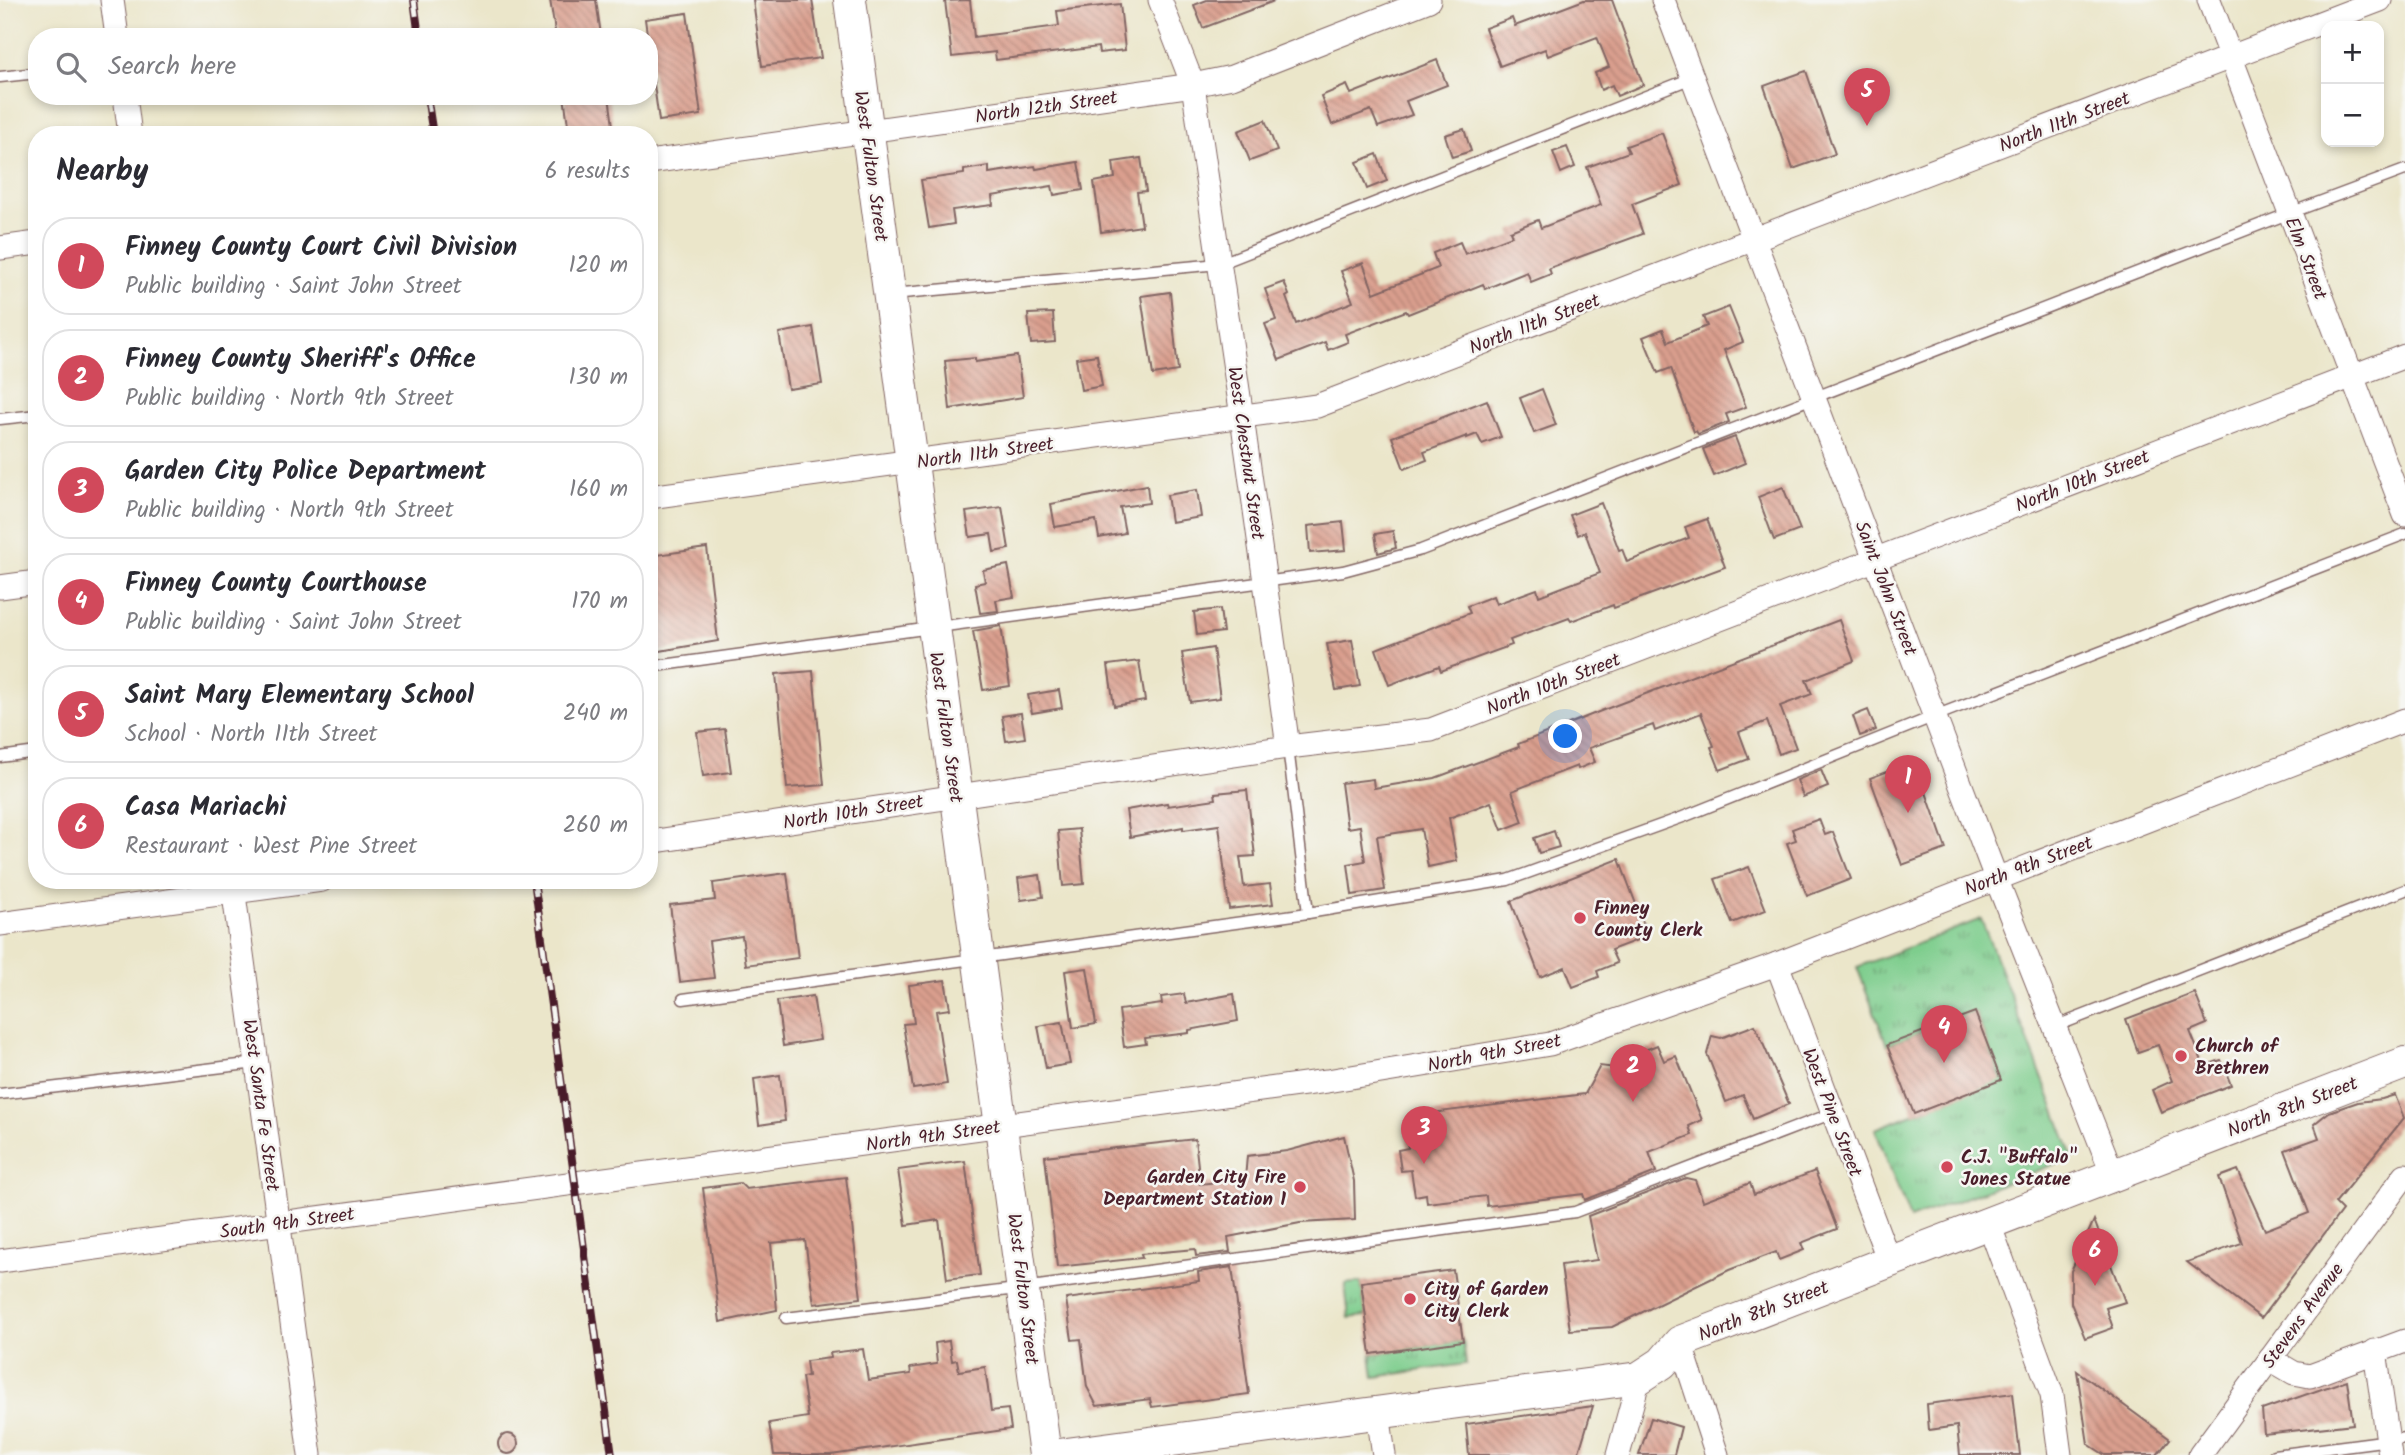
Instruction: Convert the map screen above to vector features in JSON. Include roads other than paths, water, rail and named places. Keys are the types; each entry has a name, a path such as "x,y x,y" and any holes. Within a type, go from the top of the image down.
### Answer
{"street":[{"path":"112,0 116,28"},
{"name":"West Fulton Street","path":"850,0 1045,1455"},
{"name":"West Chestnut Street","path":"1160,0 1193,85 1288,747"},
{"name":"North 12th Street","path":"658,161 1193,85 1232,77 1429,0"},
{"name":"Saint John Street","path":"1663,0 1996,878 2113,1175"},
{"name":"Elm Street","path":"2209,0 2405,515"},
{"name":"North 11th Street","path":"658,496 1317,406 2380,0"},
{"path":"126,105 130,126"},
{"path":"0,248 28,244"},
{"name":"North 10th Street","path":"658,841 1288,747 1431,730 2405,356"},
{"path":"0,587 28,583"},
{"name":"North 9th Street","path":"575,1182 1327,1081 1550,1044 1777,964 2405,720"},
{"path":"0,924 219,889"},
{"name":"West Santa Fe Street","path":"232,889 310,1455"},
{"name":"West Pine Street","path":"1777,964 1889,1261"},
{"name":"North 8th Street","path":"1059,1455 1639,1378 1662,1363 1680,1342 2405,1063"},
{"name":"Stevens Avenue","path":"2200,1455 2405,1175"},
{"name":"South 9th Street","path":"0,1261 575,1182"},
{"path":"1989,1224 2052,1395 2060,1455"},
{"path":"2270,1359 2294,1373 2310,1376 2405,1341"},
{"path":"1680,1342 1717,1455"},
{"path":"2375,1352 2394,1444"},
{"path":"1618,1455 1639,1378"},
{"path":"1378,1413 1384,1455"}],"lane":[{"path":"0,77 28,73"},
{"path":"889,294 1219,264 1692,78"},
{"path":"658,666 1343,572 1421,550 2405,170"},
{"path":"0,419 28,416"},
{"path":"683,999 1308,913 1508,880 1683,817 2405,534"},
{"name":"West Chestnut Street","path":"1288,747 1308,913"},
{"path":"0,757 28,753"},
{"path":"2054,1027 2405,890"},
{"path":"0,1094 256,1063"},
{"path":"786,1318 1574,1212 1833,1113"},
{"path":"2274,1455 2394,1444"}],"railway":[{"path":"414,0 418,28"},
{"path":"428,105 432,126"},
{"path":"535,889 612,1455"}],"place":[{"name":"Saint Mary Elementary School","path":"1867,126"},
{"name":"Finney County Court Civil Division","path":"1908,813"},
{"name":"Finney County Clerk","path":"1580,918"},
{"name":"Church of Brethren","path":"2181,1056"},
{"name":"Finney County Courthouse","path":"1944,1063"},
{"name":"Finney County Sheriff's Office","path":"1633,1102"},
{"name":"Garden City Police Department","path":"1424,1164"},
{"name":"C.J. \"Buffalo\" Jones Statue","path":"1947,1167"},
{"name":"Garden City Fire Department Station 1","path":"1300,1187"},
{"name":"Casa Mariachi","path":"2095,1286"},
{"name":"City of Garden City Clerk","path":"1410,1299"}]}
